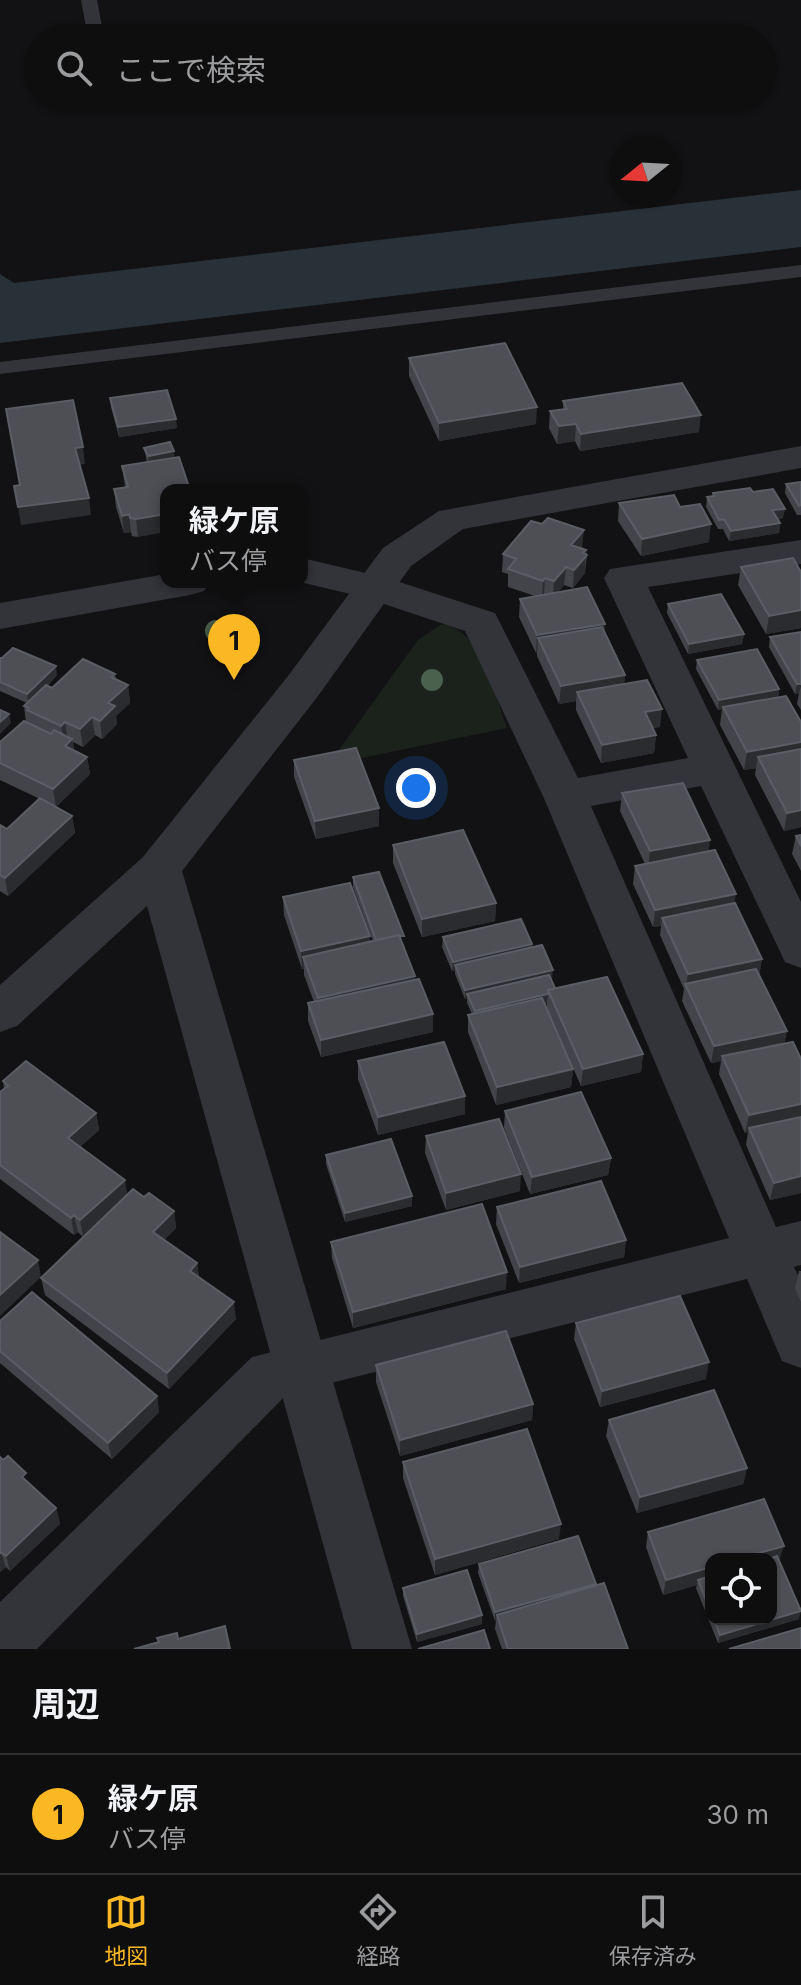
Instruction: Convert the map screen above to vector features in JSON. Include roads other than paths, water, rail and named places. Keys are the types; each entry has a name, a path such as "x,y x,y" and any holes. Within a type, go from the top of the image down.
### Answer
{"street":[{"path":"0,1013 159,869 303,686 397,557 449,520 801,457"},
{"path":"799,942 624,578 801,552"},
{"path":"308,571 373,587 481,622 781,1247 801,1344"},
{"path":"0,616 160,587"},
{"path":"565,796 715,768"},
{"path":"159,869 304,1367 382,1649"},
{"path":"0,1644 271,1374 781,1247"}],"lane":[{"path":"89,0 93,24"},
{"path":"0,368 801,271"}],"place":[{"name":"緑ケ原","path":"234,680"}]}
